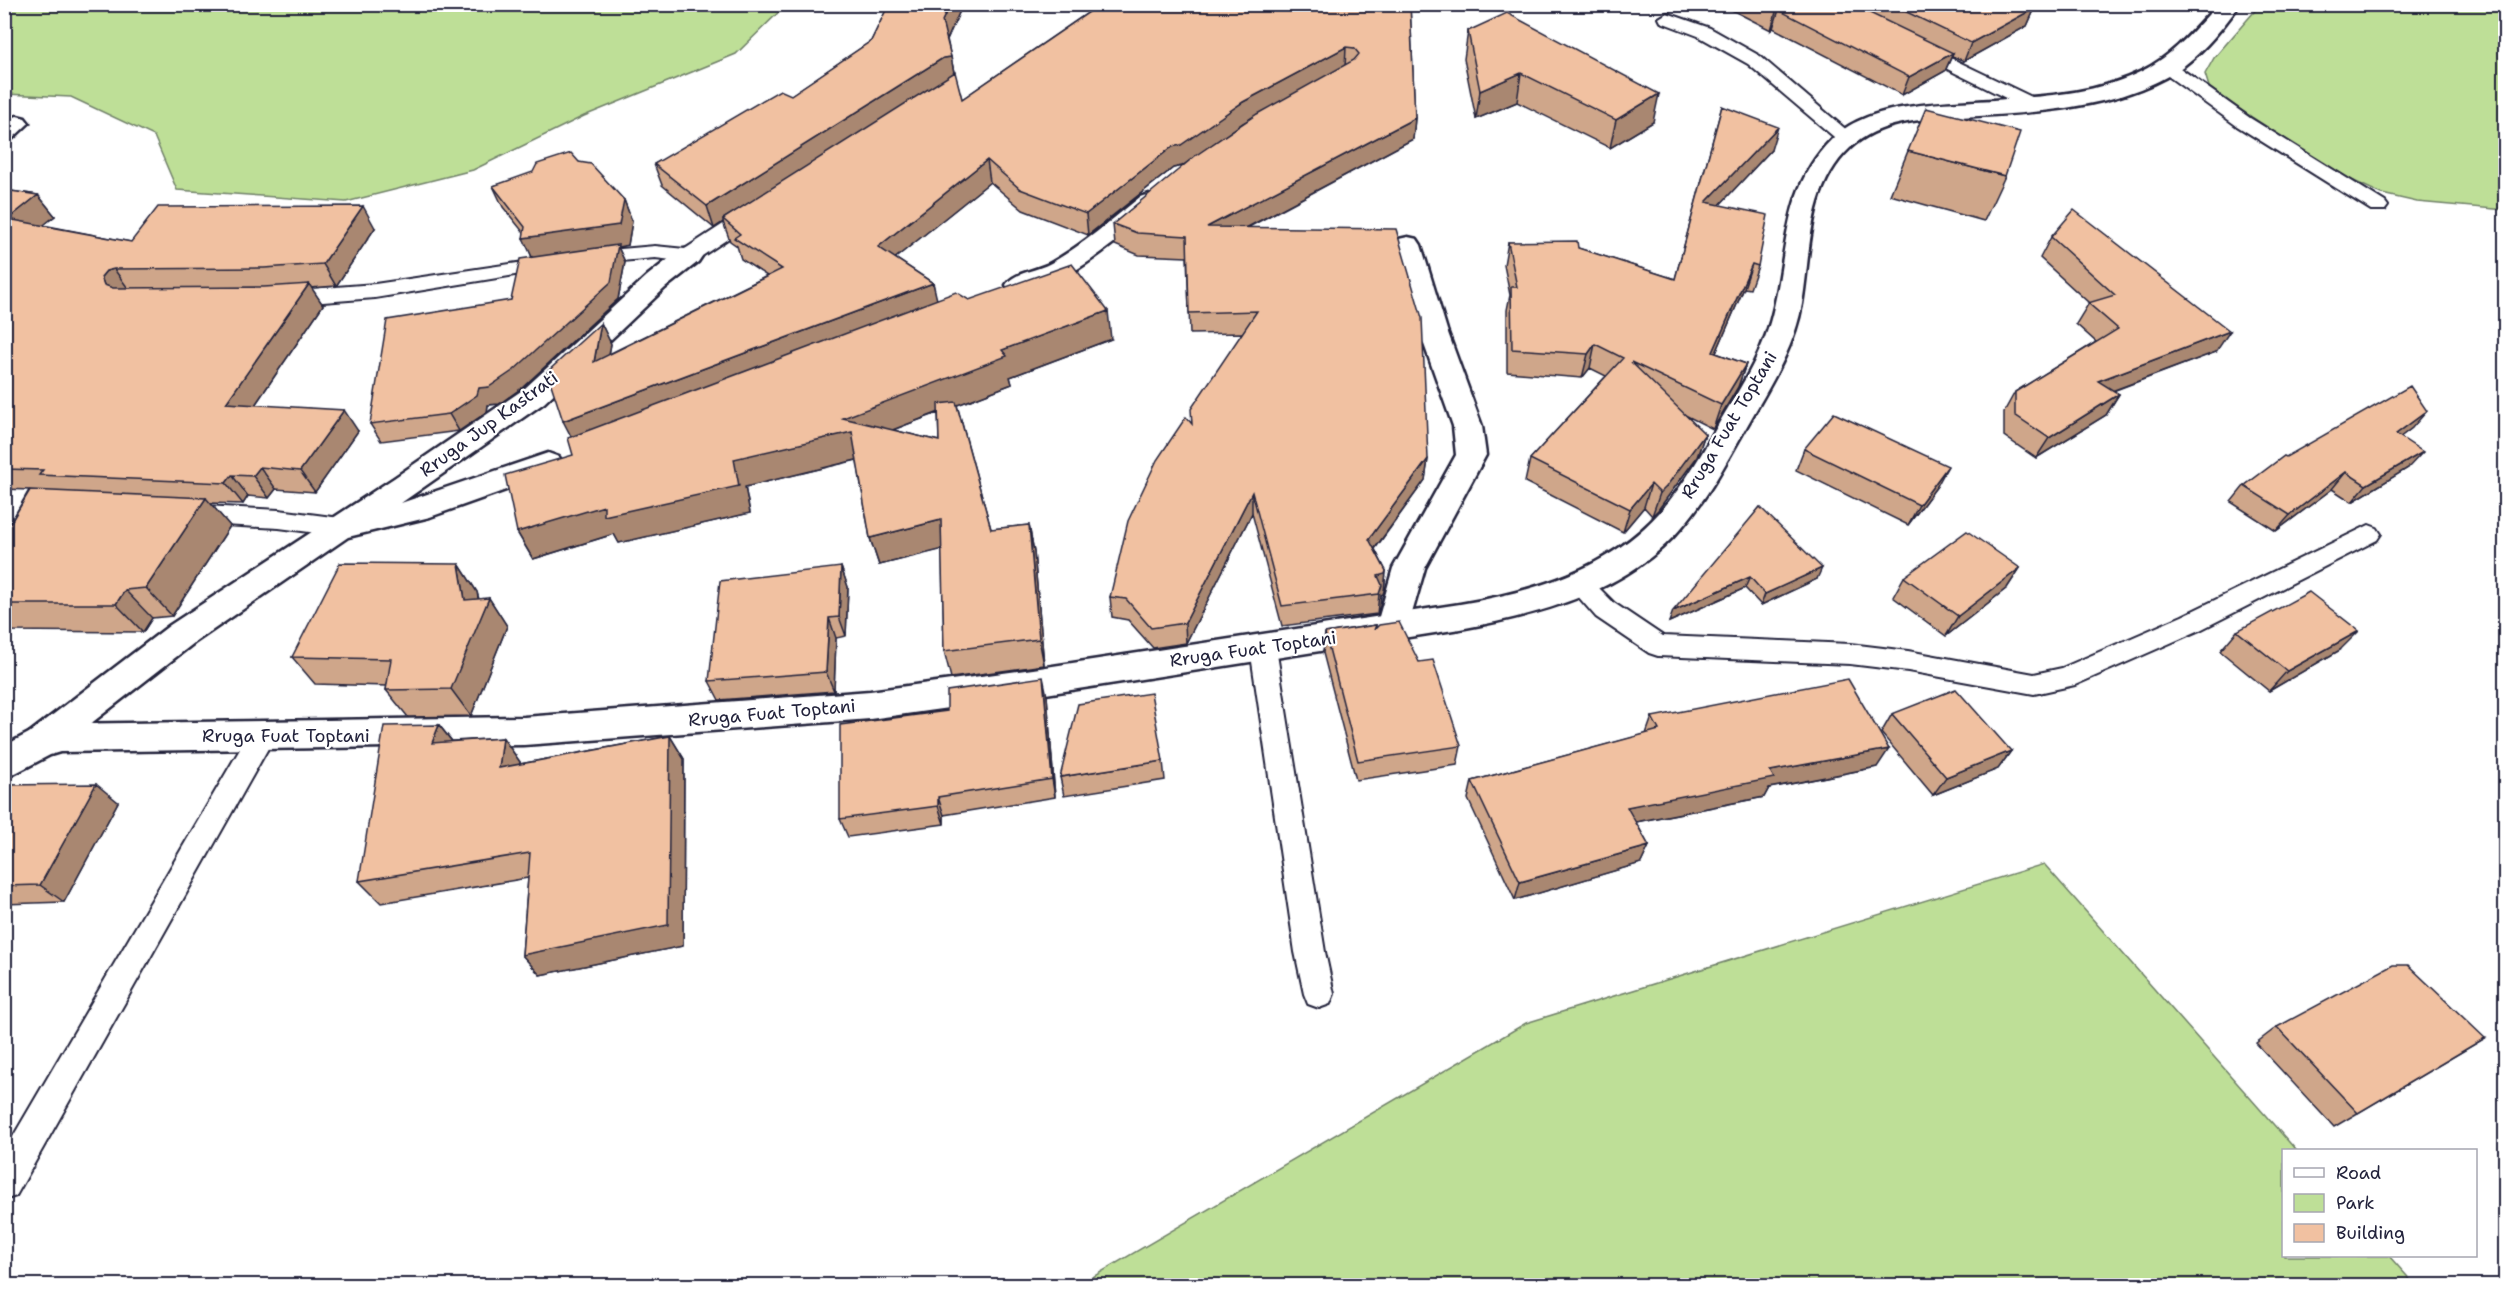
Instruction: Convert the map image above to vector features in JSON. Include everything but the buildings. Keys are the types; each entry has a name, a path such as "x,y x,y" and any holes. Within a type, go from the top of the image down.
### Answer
{"street":[{"name":"Rruga Fuat Toptani","path":"4,764 41,743 77,738 262,735 415,736 645,724 891,703 1263,648 1530,604 1581,586 1644,547 1686,500 1763,375 1781,337 1791,296 1799,219 1806,195 1823,164 1847,138 1863,128 1912,114 2032,104 2093,94 2143,78 2167,67 2185,53 2230,4"},
{"path":"996,294 1058,270 1088,251 1169,186"},
{"path":"1392,627 1409,568 1471,455 1472,439 1468,420 1457,402 1419,291 1408,245"},
{"name":"Rruga Jup Kastrati","path":"41,743 182,634 340,526 405,486 534,396 656,282 689,256"},
{"name":"Rruga Jup Kastrati","path":"340,526 377,522 416,511 577,454"}],"lane":[{"path":"1667,18 1704,32 1754,60 1847,138"},
{"path":"1897,38 2032,104"},
{"path":"2167,67 2200,93 2302,160 2378,206"},
{"name":"Rruga Jup Kastrati","path":"689,256 771,201"},
{"path":"266,299 375,291 622,254 655,252 689,256"},
{"path":"165,513 270,518 340,526"},
{"path":"1581,586 1605,610 1658,646 1850,654 2034,684 2066,678 2181,628 2368,534"},
{"path":"1263,648 1310,952 1319,994"},
{"path":"4,1184 262,735"}],"green space":[{"path":"4,5 786,5 736,54 584,116 473,170 346,202 177,190 154,136 71,97 5,94"},
{"path":"2260,5 2505,5 2505,210 2417,202 2382,194 2341,175 2210,90 2205,74 2214,58"},
{"path":"2044,864 2295,1149 2282,1149 2282,1257 2390,1257 2415,1285 1079,1285 1526,1023"}]}
